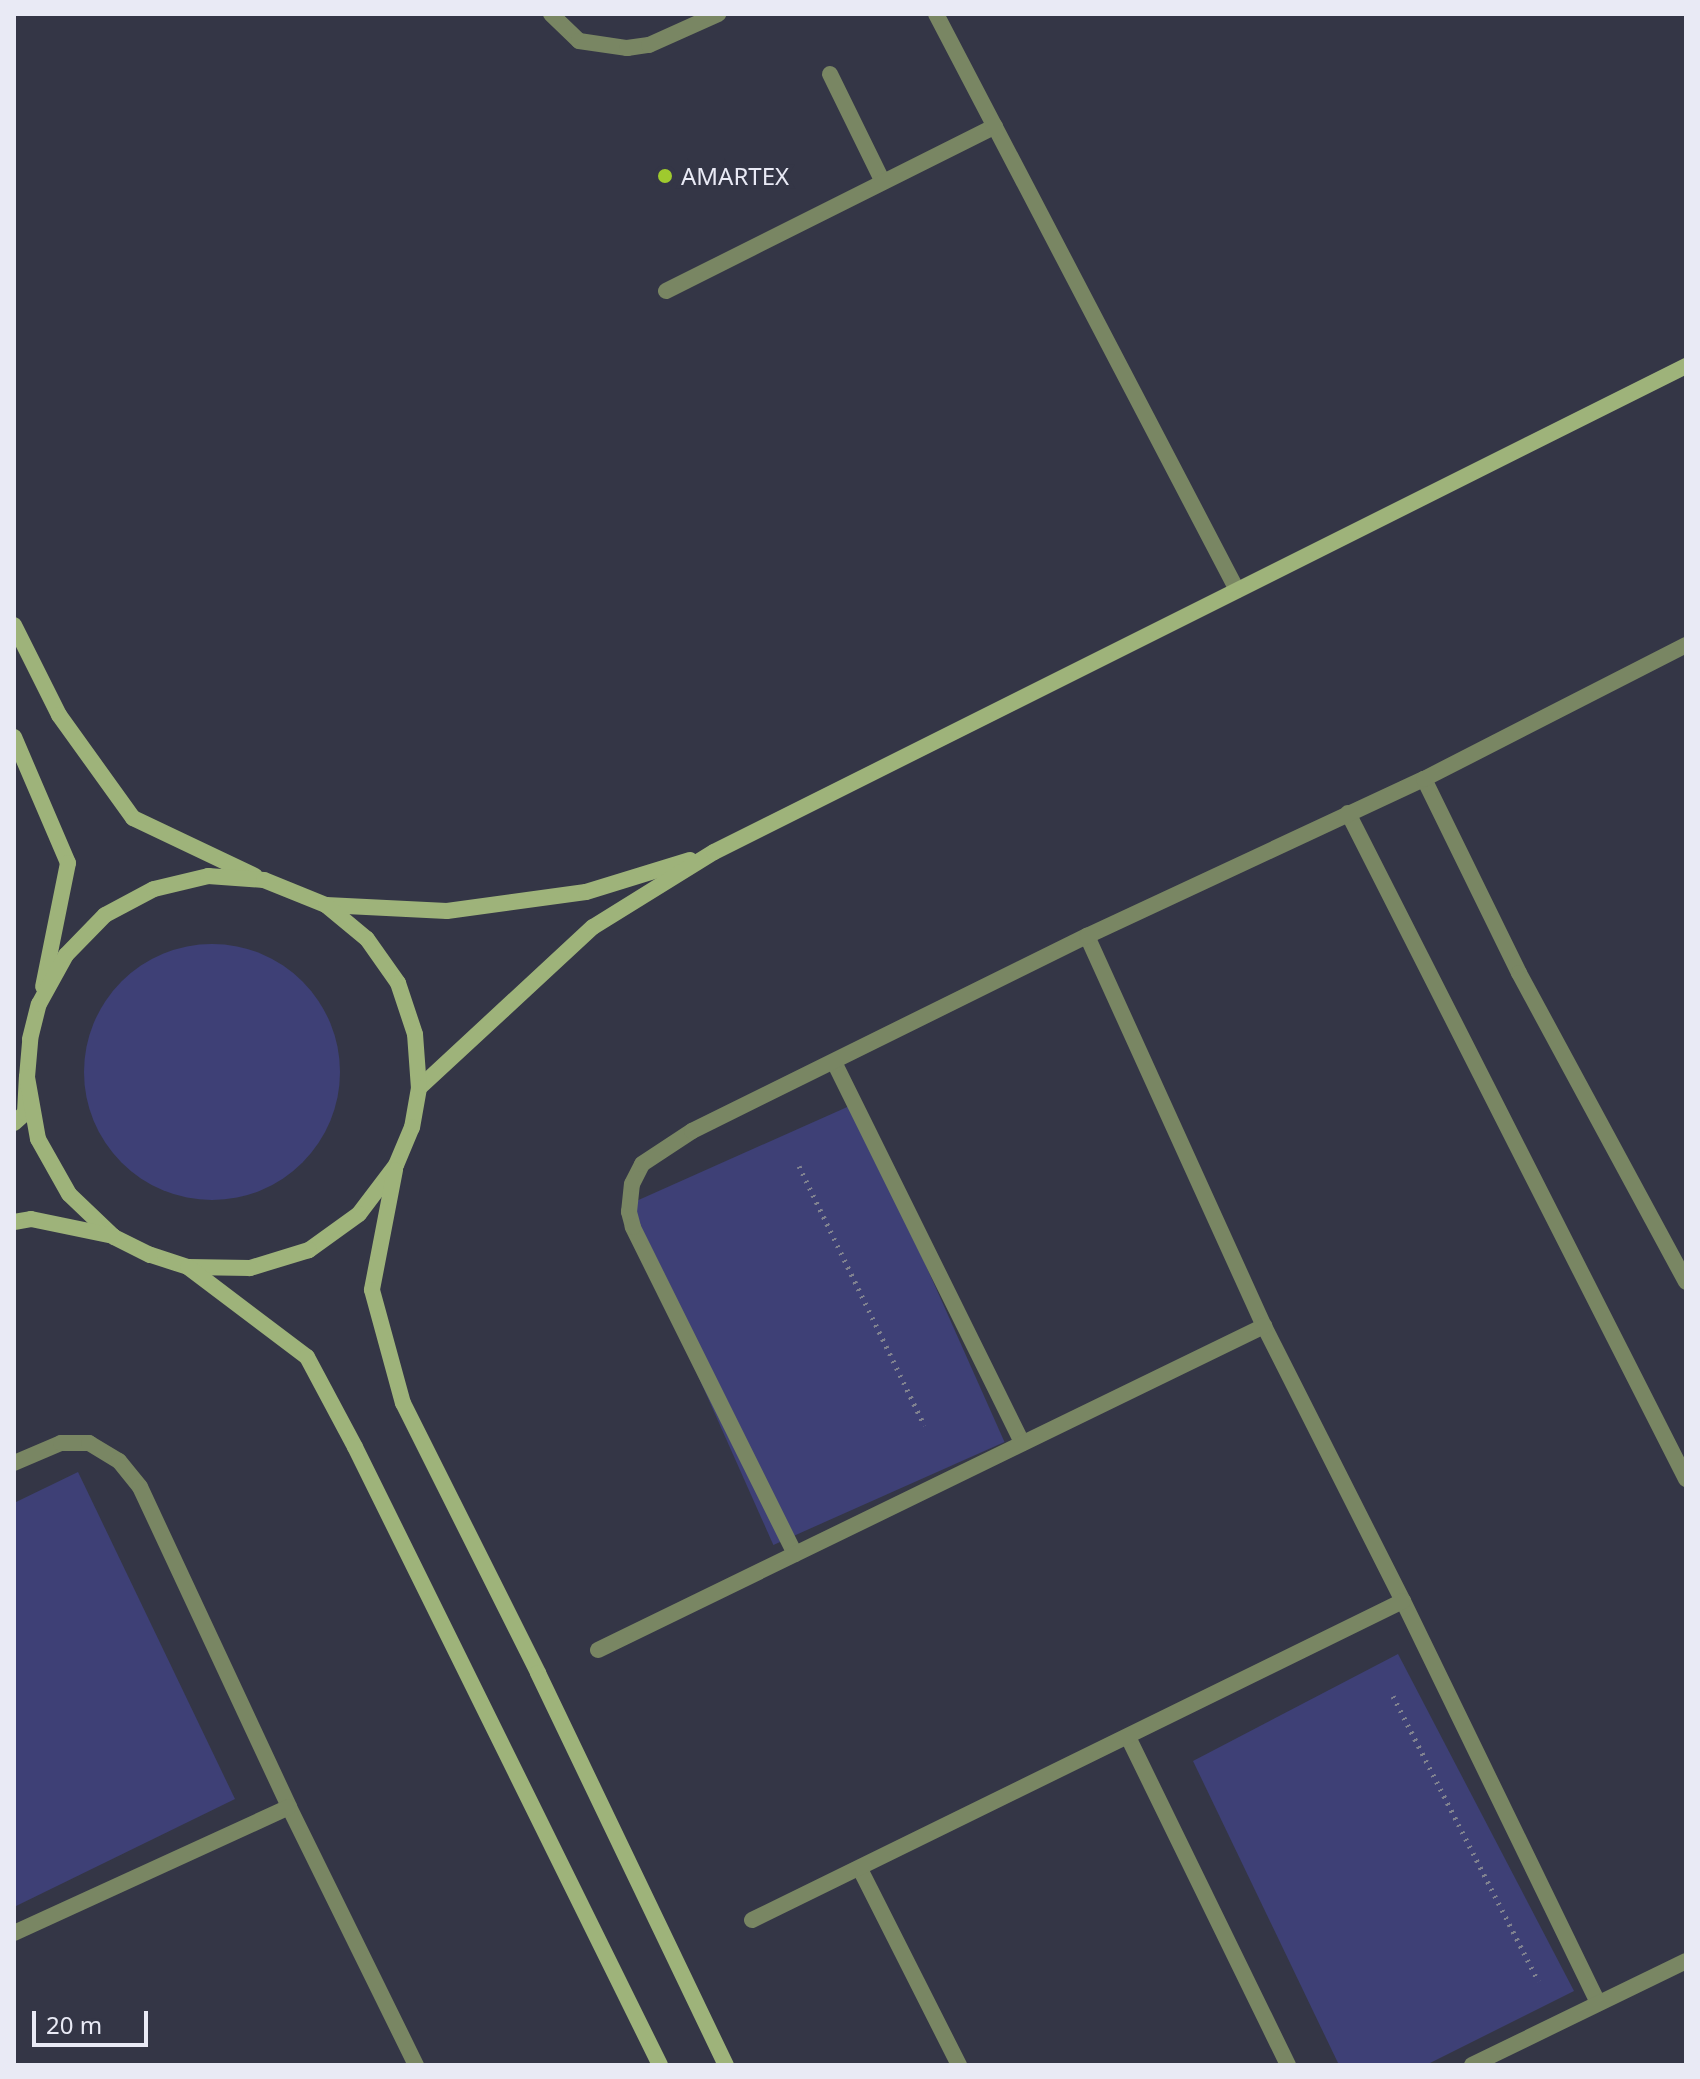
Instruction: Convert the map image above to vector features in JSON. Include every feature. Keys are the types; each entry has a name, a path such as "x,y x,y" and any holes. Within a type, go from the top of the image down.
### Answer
{"main road":[{"path":"419,1088 593,927 714,852 1686,366"},
{"path":"14,625 59,715 133,818 264,880 326,905 367,939 398,983 415,1034 419,1088 412,1127 396,1165 372,1290 403,1403 538,1673 726,2065"},
{"path":"14,737 68,863 30,1039 25,1113 14,1123"},
{"path":"326,905 447,911 586,892 714,852"},
{"path":"39,1004 66,955 105,915 154,889 208,876 264,880"},
{"path":"27,1077 38,1139 69,1194 114,1237"},
{"path":"14,1222 31,1219 114,1237 150,1255 188,1267 250,1268 309,1250 359,1214 396,1165"},
{"path":"188,1267 307,1357 355,1447 660,2065"}],"street":[{"path":"551,14 579,41 627,48 649,45 718,14"},
{"path":"936,14 1237,590"},
{"path":"830,74 883,182"},
{"path":"666,291 995,126"},
{"path":"795,1554 633,1227 629,1212 632,1184 642,1164 663,1148 1087,936 1424,779 1686,645"},
{"path":"1424,779 1519,973 1686,1282"},
{"path":"1348,813 1686,1479"},
{"path":"1087,936 1264,1326 1403,1601 1598,2002"},
{"path":"834,1062 1022,1443"},
{"path":"598,1650 1264,1326"},
{"path":"14,1463 61,1443 89,1443 119,1461 140,1487 289,1807 416,2065"},
{"path":"752,1920 1129,1739 1403,1601"},
{"path":"1129,1739 1288,2065"},
{"path":"14,1933 289,1807"},
{"path":"860,1869 959,2065"},
{"path":"1472,2065 1686,1961"}],"path":[{"path":"799,1166 924,1425"},
{"path":"1393,1696 1538,1981"}],"shaded area":[{"path":"212,944 249,950 272,959 293,973 311,991 330,1023 340,1072 334,1109 325,1132 311,1153 293,1171 261,1190 212,1200 175,1194 152,1185 131,1171 113,1153 94,1121 84,1072 90,1035 99,1012 113,991 131,973 163,954"},
{"path":"854,1104 1004,1442 773,1545 623,1207"},
{"path":"78,1472 235,1799 14,1907 14,1503"},
{"path":"1398,1654 1574,1991 1426,2065 1339,2065 1193,1761"}],"place":[{"name":"AMARTEX","path":"665,176"}]}
